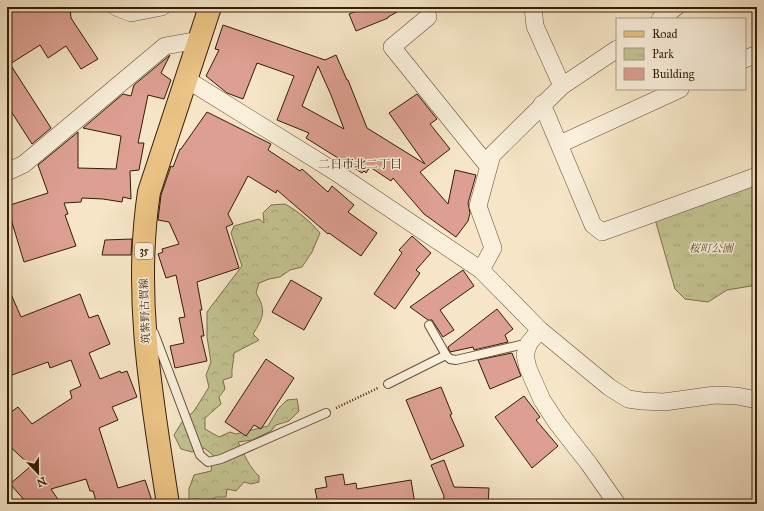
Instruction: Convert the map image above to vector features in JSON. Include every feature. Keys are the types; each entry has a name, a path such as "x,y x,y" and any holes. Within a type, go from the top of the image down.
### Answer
{"main road":[{"name":"筑紫野古賀線","path":"168,504 148,373 144,308 145,219 150,192 210,7"}],"street":[{"path":"116,7 131,12 162,7"},
{"path":"533,7 535,26 562,86"},
{"path":"661,18 676,7"},
{"path":"430,14 392,47 488,166"},
{"path":"7,172 24,164 165,46 199,40"},
{"path":"481,270 493,248 478,206 492,155 542,104 562,86 616,50"},
{"path":"746,59 757,54"},
{"path":"186,79 334,171 481,270 540,330 609,388 628,399 664,402 715,395 737,396 757,400"},
{"path":"560,144 678,90"},
{"path":"542,104 593,225 602,232 757,176"},
{"path":"540,330 529,343 525,355 528,368 542,400 557,424 590,464 617,504"}],"lane":[{"path":"144,308 200,455 208,462 221,460 326,413"},
{"path":"429,325 446,355 450,359 456,360 529,343"},
{"path":"388,384 446,355"}],"path":[{"path":"326,413 388,384"}],"green space":[{"name":"桜町公園","path":"752,185 757,205 757,285 727,290 708,302 685,299 675,289 655,219"},
{"path":"285,204 304,217 320,233 312,252 302,267 290,270 280,277 259,283 256,293 263,310 261,319 253,334 259,340 234,353 232,377 223,380 225,389 219,397 221,404 205,418 205,429 219,437 230,432 236,434 268,426 278,409 287,400 297,399 299,411 289,421 276,425 271,431 252,440 238,442 249,464 259,476 259,482 251,484 244,482 236,491 227,489 226,497 216,497 206,504 189,504 189,489 194,475 211,471 213,455 204,448 192,452 181,449 174,435 182,422 194,411 209,387 206,375 211,362 207,337 207,312 242,266 231,233 234,226 259,219 264,223 263,213 271,205"}],"building":[{"path":"7,7 70,7 71,18 98,59 81,69 66,46 48,58 40,45 10,64 51,128 32,144 7,105"},
{"path":"366,7 406,7 388,18 356,31 349,14"},
{"path":"223,25 325,60 336,55 348,80 367,128 425,164 389,113 417,94 437,119 430,124 450,149 420,172 448,204 455,170 476,175 468,203 470,213 468,221 456,237 424,214 393,178 391,181 370,167 366,173 364,171 362,173 306,138 309,133 277,120 294,76 257,63 243,99 227,93 206,76 219,50 215,49","holes":["318,66 344,129 302,106"]},
{"path":"170,55 161,73 171,80 164,99 148,95 138,143 144,143 139,170 130,171 131,199 123,197 122,202 82,198 81,202 64,203 68,214 65,215 76,246 24,262 7,206 48,193 38,165 78,132 78,168 116,169 121,136 83,128 123,94 131,96 134,85"},
{"path":"207,112 271,144 268,150 300,171 302,169 328,192 332,186 354,205 348,212 377,233 361,256 329,233 328,234 277,190 276,193 248,176 228,214 233,224 226,227 239,268 197,282 202,310 200,310 204,336 201,336 207,361 175,368 170,346 184,343 179,318 185,317 176,275 166,278 158,254 163,252 162,249 179,244 169,222 158,220 161,195 171,166 173,167 180,149"},
{"path":"412,236 431,253 416,270 420,273 395,309 374,294 402,253 399,250"},
{"path":"132,239 131,255 102,255 105,240"},
{"path":"463,270 474,286 440,310 454,330 443,337 432,320 428,320 410,307"},
{"path":"291,280 322,298 304,330 272,312"},
{"path":"7,285 21,317 80,294 89,318 98,315 110,344 89,353 100,379 120,371 121,373 127,371 137,397 112,407 118,420 99,428 118,488 145,480 153,504 97,504 93,491 90,491 86,479 51,489 61,504 28,504 10,484 31,466 7,444 7,415 18,407 32,424 72,398 70,391 81,386 71,360 50,368 48,362 12,375 7,363"},
{"path":"497,309 513,329 505,335 508,342 474,350 473,347 450,352 448,347"},
{"path":"512,353 521,376 490,389 478,360"},
{"path":"266,359 294,378 261,429 254,425 246,436 225,422"},
{"path":"441,387 452,414 450,415 464,446 431,460 406,400"},
{"path":"524,396 540,417 536,420 558,446 532,468 495,417"},
{"path":"444,460 454,487 489,488 488,504 443,504 444,496 431,465"},
{"path":"343,474 345,485 356,483 357,489 411,480 415,504 318,504 315,489 327,487 325,477"}],"district":[{"name":"二日市北二丁目","path":"360,164"}]}
